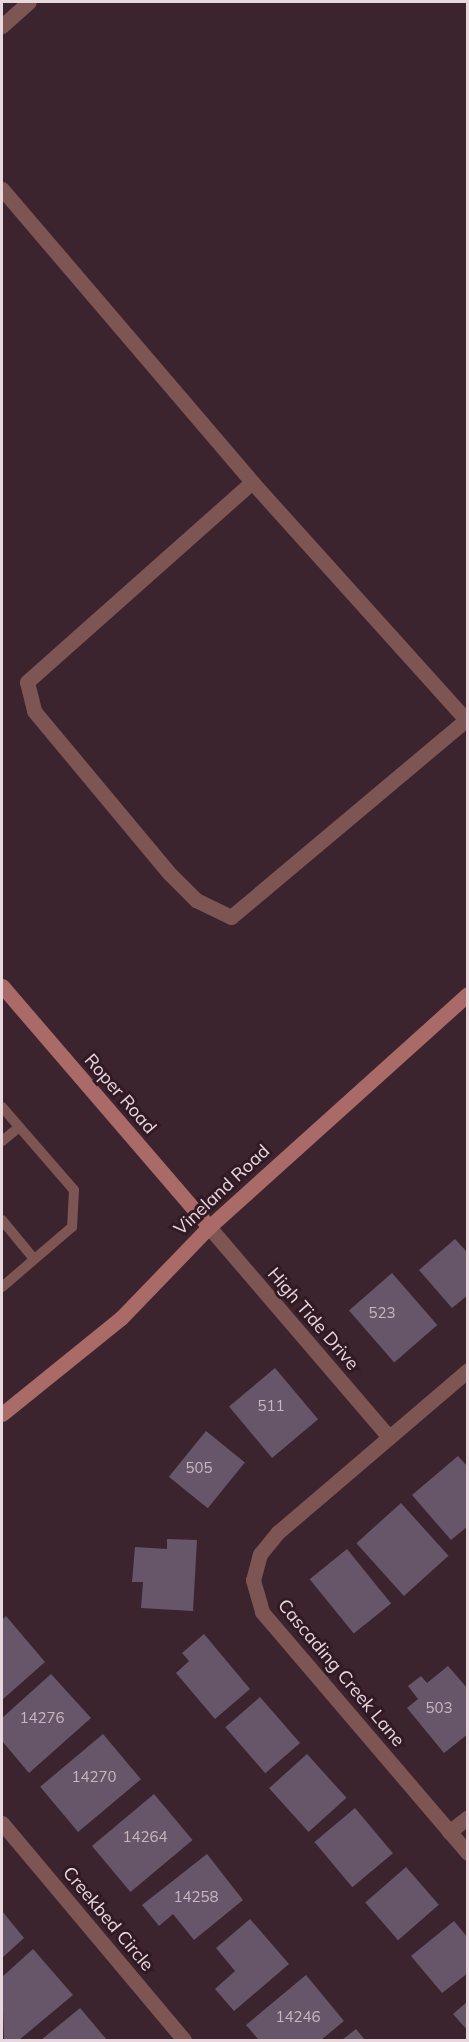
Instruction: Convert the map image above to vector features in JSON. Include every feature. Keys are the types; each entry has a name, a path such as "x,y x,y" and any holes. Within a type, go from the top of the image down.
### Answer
{"main road":[{"name":"Roper Road","path":"2,986 208,1227"},
{"name":"Vineland Road","path":"2,1414 121,1318 208,1227 468,994"}],"street":[{"path":"2,26 29,2"},
{"path":"2,189 252,482 467,720 231,917 196,900 170,874 34,711 27,682 252,482"},
{"name":"High Tide Drive","path":"208,1227 389,1437"},
{"name":"Cascading Creek Lane","path":"468,1370 278,1532 260,1554 254,1580 262,1612 468,1853"},
{"path":"450,1832 468,1817"},
{"name":"Creekbed Circle","path":"2,1823 184,2040"}],"lane":[{"path":"2,1107 74,1190 72,1227 2,1287"},
{"path":"2,1141 19,1127"},
{"path":"2,1220 34,1259"}],"building":[{"path":"455,1239 468,1253 468,1295 452,1308 419,1270"},
{"path":"392,1273 437,1325 394,1362 349,1310"},
{"path":"275,1368 318,1419 272,1458 229,1407"},
{"path":"206,1431 245,1462 208,1508 169,1477"},
{"path":"458,1456 468,1467 468,1526 451,1540 412,1495"},
{"path":"401,1503 449,1556 404,1596 356,1543"},
{"path":"167,1539 197,1540 193,1611 141,1608 143,1582 132,1582 135,1547 167,1549"},
{"path":"347,1549 391,1603 354,1634 310,1579"},
{"path":"6,1616 45,1662 2,1700 2,1620"},
{"path":"204,1634 250,1689 215,1719 176,1673 189,1661 182,1653"},
{"path":"448,1666 468,1689 468,1734 444,1753 407,1708 418,1699 408,1686 421,1676 427,1683"},
{"path":"51,1674 91,1718 29,1773 2,1741 2,1718"},
{"path":"260,1697 300,1743 265,1773 225,1727"},
{"path":"103,1734 141,1779 78,1832 40,1787"},
{"path":"307,1754 346,1798 309,1832 269,1788"},
{"path":"154,1794 193,1840 131,1892 92,1846"},
{"path":"355,1808 393,1853 352,1887 314,1842"},
{"path":"207,1854 243,1900 194,1940 173,1914 159,1926 142,1905"},
{"path":"406,1867 439,1905 398,1940 365,1902"},
{"path":"2,1911 24,1938 2,1958"},
{"path":"250,1919 289,1964 234,2011 215,1989 235,1971 216,1948"},
{"path":"454,1921 468,1938 468,1973 442,1993 411,1956"},
{"path":"33,1949 73,1995 19,2040 4,2040 2,1977"},
{"path":"306,1975 344,2021 321,2040 258,2039 246,2025"},
{"path":"468,2001 468,2031 453,2014"},
{"path":"80,2008 107,2040 41,2040"},
{"path":"356,2029 365,2040 342,2040"}]}
